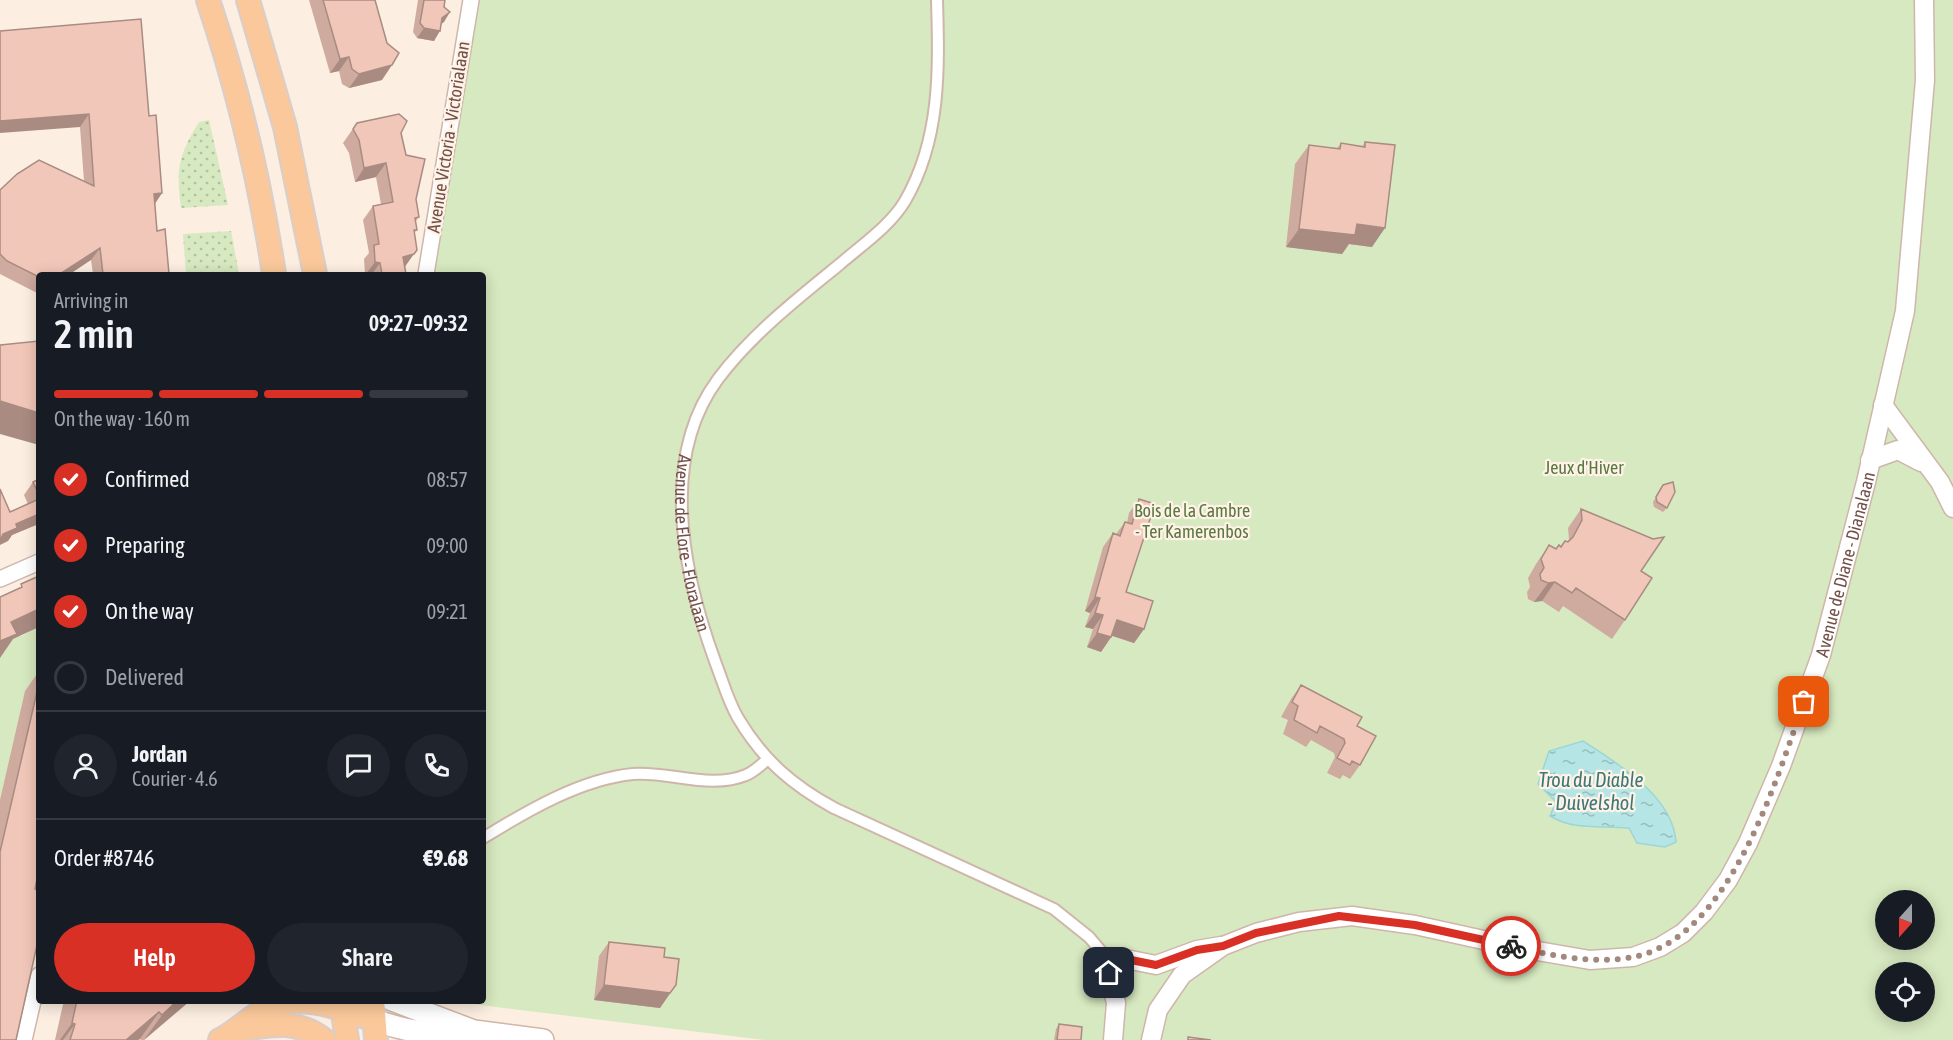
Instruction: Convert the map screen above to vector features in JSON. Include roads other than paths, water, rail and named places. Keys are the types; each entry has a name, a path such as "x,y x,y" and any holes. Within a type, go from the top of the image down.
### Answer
{"main road":[{"path":"208,0 239,106 265,216 274,272"},
{"path":"248,0 285,127 315,272"},
{"path":"226,1036 250,1004"},
{"path":"226,1036 262,1012 285,1004"},
{"path":"403,1004 474,1031 543,1040"},
{"path":"342,1005 394,1027 444,1037 474,1031"},
{"path":"342,1005 346,1040"},
{"path":"226,1036 286,1024 315,1033 324,1040"}],"street":[{"name":"Avenue Victoria - Victorialaan","path":"426,272 471,0"},
{"name":"Avenue de Flore - Floralaan","path":"937,0 939,64 935,117 925,157 905,201 874,235 745,345 716,381 694,422 683,474 682,516 689,568 704,630 737,716 768,759 800,789 834,808 1054,909 1089,937 1111,963"},
{"name":"Avenue de Diane - Dianalaan","path":"1151,1040 1158,1010 1182,975 1223,946 1256,933 1339,916 1415,925 1520,948 1590,960 1633,957 1660,947 1683,933 1704,912 1728,880 1748,843 1781,766 1821,655 1905,311 1925,80 1924,0"},
{"path":"1883,405 1940,482 1953,508"},
{"path":"1870,460 1898,450 1926,465"},
{"path":"0,579 36,563"},
{"path":"486,836 595,782 634,774 712,781 730,779 747,775 768,759"},
{"path":"1113,1040 1116,1003 1109,973 1111,963 1121,958 1156,965 1197,950 1223,946"},
{"path":"24,1040 36,988"}],"water":[{"name":"Trou du Diable - Duivelshol","path":"1583,741 1627,771 1654,796 1673,825 1676,842 1665,847 1637,843 1629,828 1578,826 1550,816 1556,802 1538,784 1549,751"}],"park label":[{"name":"Jeux d'Hiver","path":"1584,467"},
{"name":"Bois de la Cambre - Ter Kamerenbos","path":"1192,520"}]}
